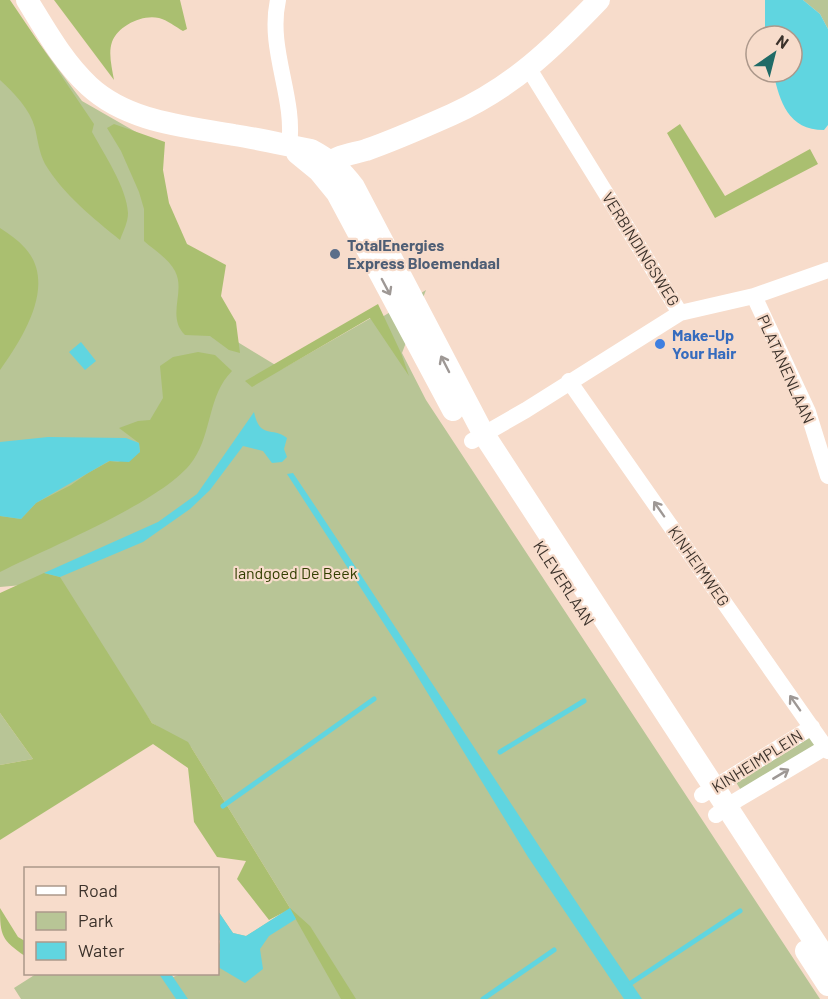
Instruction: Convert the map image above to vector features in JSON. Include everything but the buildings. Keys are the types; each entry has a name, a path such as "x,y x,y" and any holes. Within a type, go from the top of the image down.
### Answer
{"street":[{"path":"27,0 65,58 89,86 109,101 137,115 161,122 311,150 330,171 342,154 364,150 452,115 492,94 529,69 599,0"},
{"path":"279,0 276,42 292,124 289,146"},
{"name":"VERBINDINGSWEG","path":"477,437 526,410 680,313 529,69"},
{"name":"KLEVERLAAN","path":"330,171 438,385 477,437 707,791 828,962"},
{"path":"680,313 753,297 828,270"},
{"name":"PLATANENLAAN","path":"753,297 808,412 828,476"},
{"name":"KINHEIMWEG","path":"569,381 827,749"},
{"name":"KINHEIMPLEIN","path":"707,791 812,727"},
{"name":"KINHEIMPLEIN","path":"722,811 827,749"},
{"name":"KLEVERLAAN","path":"722,811 828,984"}],"green space":[{"name":"landgoed De Beek","path":"0,0 7,0 82,101 150,140 195,316 282,369 371,318 374,322 426,290 402,353 426,400 820,999 21,999 14,988 34,975 171,975 173,977 219,975 219,912 233,933 246,936 290,908 191,747 152,723 56,582 0,587"},
{"path":"0,0 10,0 94,124 92,132 114,171 127,203 127,220 120,240 79,205 52,175 43,160 33,121 16,96 0,80"},
{"path":"54,0 180,0 187,29 183,31 165,20 152,17 131,22 125,26 115,36 111,46 114,80"},
{"path":"803,0 828,0 828,29 820,14"},
{"path":"114,124 165,142 163,170 169,203 187,244 226,265 221,296 236,322 240,353 229,350 210,336 185,335 180,328 176,312 178,279 169,263 144,241 144,209 121,151 107,128"},
{"path":"680,124 725,196 810,149 818,164 715,218 667,133"},
{"path":"0,228 25,248 34,262 38,278 33,311 18,343 0,370"},
{"path":"378,304 409,376 370,318 252,387 245,381"},
{"path":"198,352 215,355 232,371 218,391 200,448 180,475 159,491 105,522 0,572 0,516 21,519 36,503 71,485 88,473 110,461 118,462 140,452 139,443 119,428 138,421 150,420 163,398 160,366 173,357"},
{"path":"44,573 60,577 152,723 188,742 290,908 310,926 356,999 341,999 290,909 269,920 237,879 246,861 217,857 194,822 188,768 153,744 0,840 0,765 33,759 0,713 0,593"},
{"path":"0,713 33,759 0,765"},
{"path":"809,734 819,747 742,792 734,779"},
{"path":"0,908 18,937 24,940 24,955 7,941 1,925"}],"water":[{"path":"765,0 803,0 820,14 828,29 828,125 824,130 812,129 794,120 783,104 776,84 804,84 804,24 765,24"},
{"path":"81,342 96,361 85,370 69,352"},
{"path":"254,412 263,429 287,438 284,449 287,457 282,462 272,463 263,451 243,446 210,490 190,509 143,542 60,577 44,573 158,522 197,494"},
{"path":"48,437 126,438 139,443 140,452 129,462 109,461 36,503 21,519 0,516 0,442"},
{"path":"293,473 642,999 624,999 528,857 408,661 287,474"},
{"path":"290,908 296,919 269,936 260,949 263,969 245,983 219,968 219,912 233,933 246,936"},
{"path":"160,975 172,975 188,999 176,999"}],"waterway":[{"path":"223,806 374,699"},
{"path":"500,752 584,701"},
{"path":"631,983 740,911"},
{"path":"483,999 554,950"}],"place":[{"name":"TotalEnergies Express Bloemendaal","path":"335,254"},
{"name":"Make-Up Your Hair","path":"660,344"}]}
